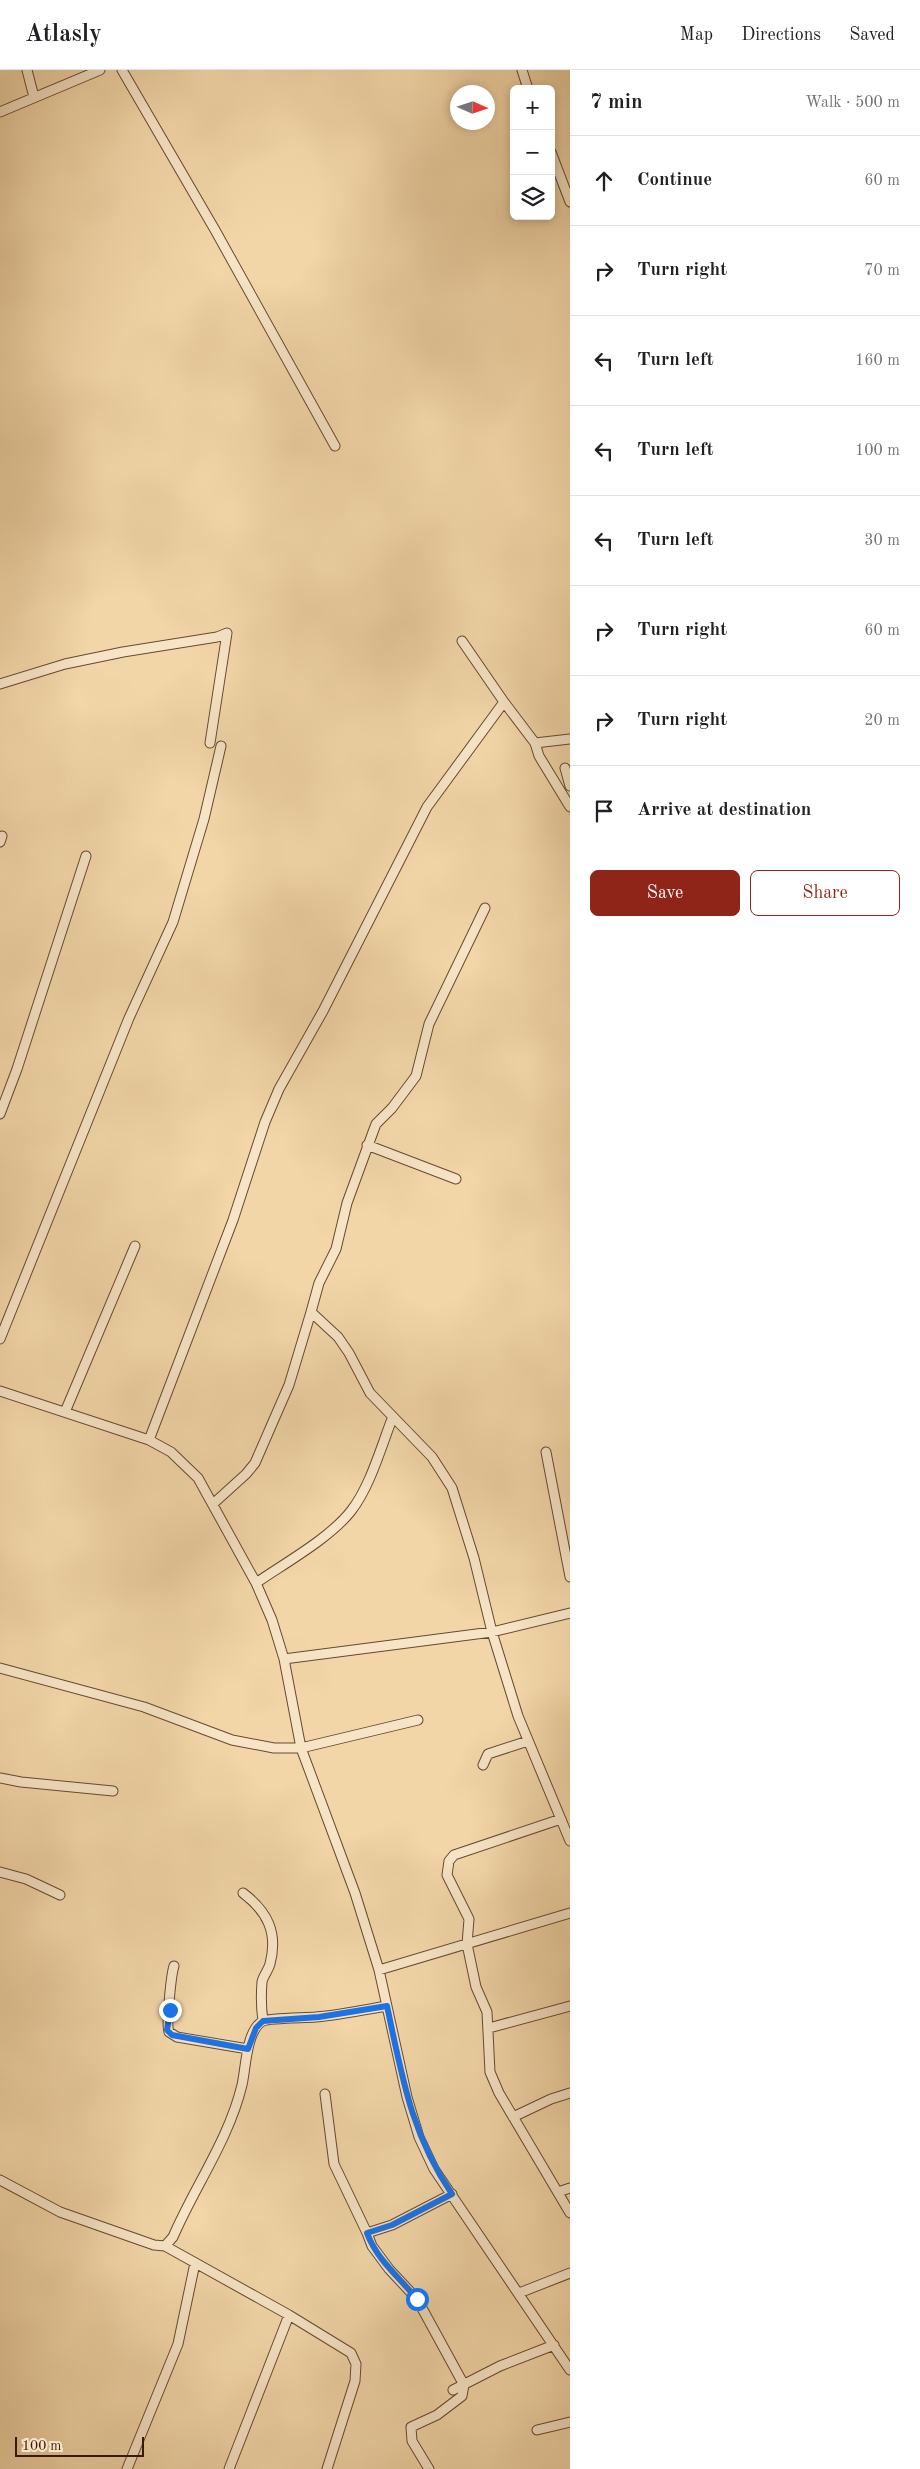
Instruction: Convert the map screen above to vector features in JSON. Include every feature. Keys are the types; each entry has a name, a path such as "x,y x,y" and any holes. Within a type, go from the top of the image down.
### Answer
{"street":[{"path":"27,70 34,98"},
{"path":"0,112 100,70"},
{"path":"122,70 215,230 335,446"},
{"path":"522,70 527,85"},
{"path":"555,163 570,202"},
{"path":"0,684 65,664 123,652 217,637 227,633 210,743"},
{"path":"462,641 535,743 539,756 570,807"},
{"path":"149,1440 230,1229 265,1122 279,1089 324,1011 427,807 504,702"},
{"path":"535,743 570,739"},
{"path":"0,1338 129,1018 173,922 204,819 221,746"},
{"path":"565,768 570,786"},
{"path":"0,1114 38,1007 86,856"},
{"path":"214,1503 246,1474 255,1463 290,1385 320,1283 336,1248 347,1203 367,1145 376,1124 392,1108 416,1076 429,1024 485,908"},
{"path":"367,1145 456,1179"},
{"path":"65,1412 136,1246"},
{"path":"311,1312 338,1337 349,1353 370,1394 392,1419 432,1457 452,1488 474,1558 492,1632 518,1716 570,1841"},
{"path":"0,1391 149,1440 171,1452 186,1466 198,1478 214,1503 256,1583 272,1620 284,1659 301,1748 354,1893 378,1970 407,2097 419,2137 434,2169 570,2369"},
{"path":"256,1583 335,1529 352,1510 363,1489 392,1419"},
{"path":"546,1452 570,1577"},
{"path":"284,1659 492,1632 570,1612"},
{"path":"0,1668 144,1707 232,1740 274,1748 301,1748 418,1720"},
{"path":"483,1765 488,1754 528,1741"},
{"path":"0,1778 21,1782 114,1791"},
{"path":"561,1819 454,1855 449,1860 447,1875 469,1919 467,1944 476,1988 487,2012 490,2072 513,2117 570,2213"},
{"path":"0,1872 26,1879 60,1895"},
{"path":"243,1894 264,1912 270,1926 272,1944 270,1966 262,1980 263,2021"},
{"path":"378,1970 570,1913"},
{"path":"174,1966 170,1988 170,2016 167,2027 169,2032 177,2037 248,2049"},
{"path":"165,2246 174,2237 234,2114 242,2084 248,2049 256,2028 263,2021 319,2017 387,2006"},
{"path":"489,2028 570,2006"},
{"path":"513,2117 550,2099 570,2093"},
{"path":"325,2094 334,2164 372,2246 389,2269 417,2299 464,2386 462,2396 437,2415 411,2427 412,2441 429,2469"},
{"path":"0,2180 60,2212 154,2245 165,2246 289,2315 351,2353 356,2364 355,2381 327,2469"},
{"path":"558,2192 570,2188"},
{"path":"367,2233 392,2225 452,2194"},
{"path":"127,2469 178,2344 195,2263"},
{"path":"519,2293 570,2273"},
{"path":"229,2469 289,2315"},
{"path":"453,2390 500,2366 554,2345"},
{"path":"537,2430 570,2422"}],"route":[{"path":"170,2010 167,2030 172,2035 248,2049 256,2028 263,2021 319,2017 387,2006 407,2097 419,2137 434,2169 452,2194 392,2225 367,2233 372,2246 389,2269 417,2299"}]}
